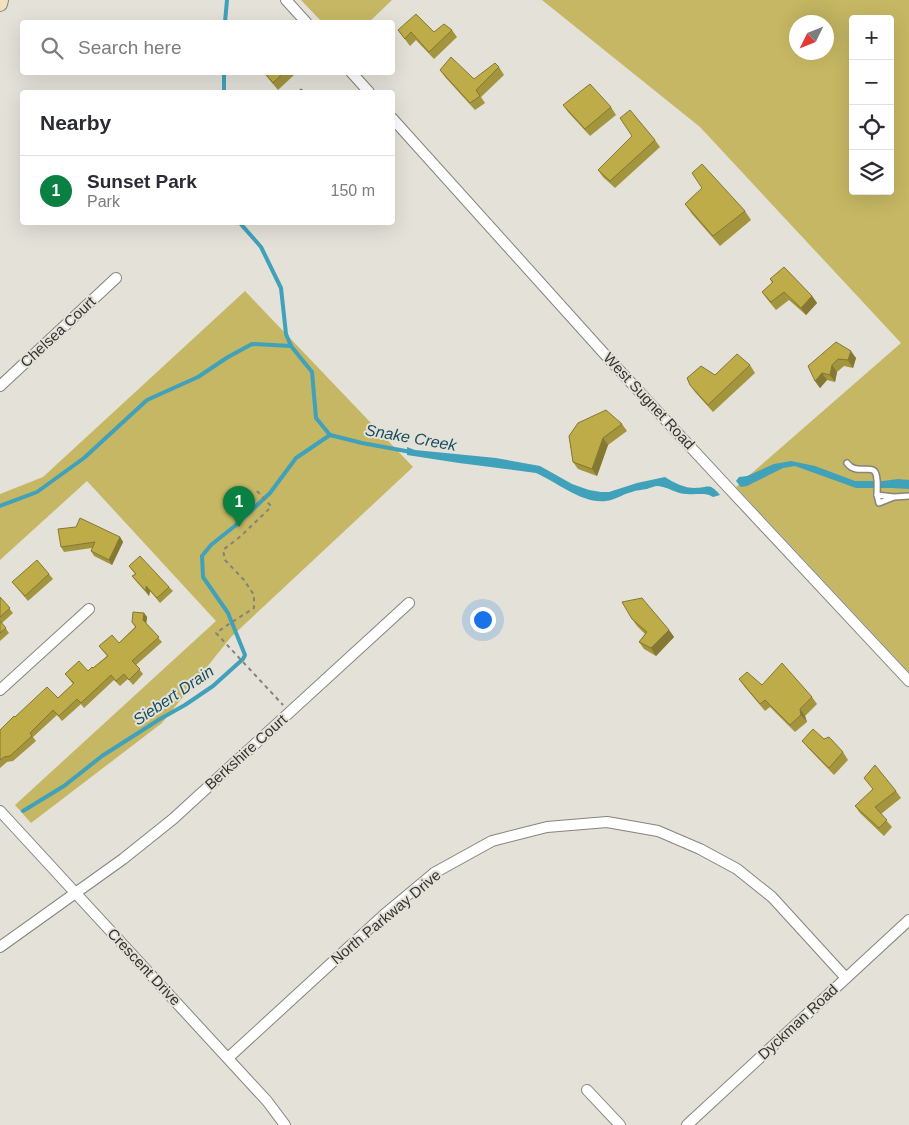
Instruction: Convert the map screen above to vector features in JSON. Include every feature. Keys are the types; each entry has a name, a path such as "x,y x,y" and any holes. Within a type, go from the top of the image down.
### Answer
{"street":[{"path":"286,0 304,20"},
{"path":"354,75 367,90"},
{"name":"West Sugnet Road","path":"395,121 640,392 909,681"},
{"name":"Chelsea Court","path":"0,386 116,278"},
{"name":"Berkshire Court","path":"0,947 123,859 173,819 409,603"},
{"path":"0,690 89,608"},
{"name":"Crescent Drive","path":"0,811 267,1101 284,1125"},
{"name":"North Parkway Drive","path":"228,1058 386,913 434,873 492,841 547,827 606,822 658,831 700,849 737,869 772,897 846,978"},
{"name":"Dyckman Road","path":"687,1125 909,920"},
{"path":"587,1090 620,1125"}],"lane":[{"path":"847,463 850,468 874,470 877,478 879,504 894,497 909,496"}],"path":[{"path":"257,491 270,508 223,550 225,560 244,580 254,595 254,608 216,633 289,712"}],"shaded area":[{"path":"301,0 392,0 371,20 320,20"},
{"path":"542,0 909,0 909,672 736,487 901,343 700,127"},
{"path":"245,291 413,467 231,637 162,723 31,823 15,805 216,621 87,481 0,560 0,494 43,477"}],"water":[{"path":"407,447 415,450 496,458 540,466 572,484 601,492 609,492 665,477 687,487 711,487 720,495 713,497 704,494 683,494 658,486 634,491 606,501 597,501 570,492 536,473 407,455"},
{"path":"791,461 815,466 855,481 909,480 909,489 856,488 795,466 783,468 747,486 741,487 736,481 739,477 747,476 774,464"}],"building":[{"path":"416,14 434,32 444,24 452,30 429,52 411,32 405,39 398,30"},
{"path":"451,57 474,79 495,63 499,67 476,90 480,96 470,103 440,70"},
{"path":"266,75 281,75 273,83"},
{"path":"590,84 611,107 585,129 563,105"},
{"path":"630,110 655,140 610,181 598,170 632,136 620,118"},
{"path":"702,164 745,211 713,236 685,204 702,188 692,173"},
{"path":"784,267 812,296 801,308 784,292 771,302 762,292 773,282 770,279"},
{"path":"836,342 851,351 848,360 838,359 832,365 830,375 822,373 815,381 808,366"},
{"path":"737,354 750,365 708,405 690,385 687,378 701,366 715,375"},
{"path":"606,410 622,424 603,438 592,469 573,462 569,436 578,423"},
{"path":"80,518 120,537 109,560 91,551 95,542 61,547 58,529 76,527"},
{"path":"140,556 169,587 157,598 146,586 146,591 132,576 136,574 129,566"},
{"path":"37,560 49,574 25,596 12,582"},
{"path":"0,597 10,608 0,617"},
{"path":"642,598 669,630 651,648 639,642 647,632 632,619 622,602"},
{"path":"133,612 144,613 143,620 159,637 132,661 140,669 129,680 124,674 116,681 111,675 81,703 77,699 59,716 53,710 30,733 32,736 10,756 0,760 0,730 47,687 58,698 74,683 65,674 79,661 88,671 108,656 99,646 112,635 119,643 136,627 132,622"},
{"path":"0,621 6,628 0,633"},
{"path":"782,663 812,697 800,709 801,715 790,725 765,700 760,704 739,679 747,672 762,685"},
{"path":"813,729 824,739 829,737 843,752 829,768 802,741"},
{"path":"875,765 896,791 875,807 887,820 879,828 855,806 873,789 864,778"}],"waterway":[{"name":"Snake Creek","path":"225,20 227,0"},
{"name":"Snake Creek","path":"224,75 224,90"},
{"name":"Snake Creek","path":"242,225 261,247 281,288 286,334 291,346 312,372 316,418 330,435 411,452"},
{"path":"0,506 37,492 84,458 147,400 198,377 252,344 291,346"},
{"name":"Siebert Drain","path":"23,811 64,786 102,756 213,686 243,659 245,655 228,613 203,577 202,556 211,545 236,525 270,493 296,458 330,435"}],"place":[{"name":"Sunset Park","path":"239,527"}]}
